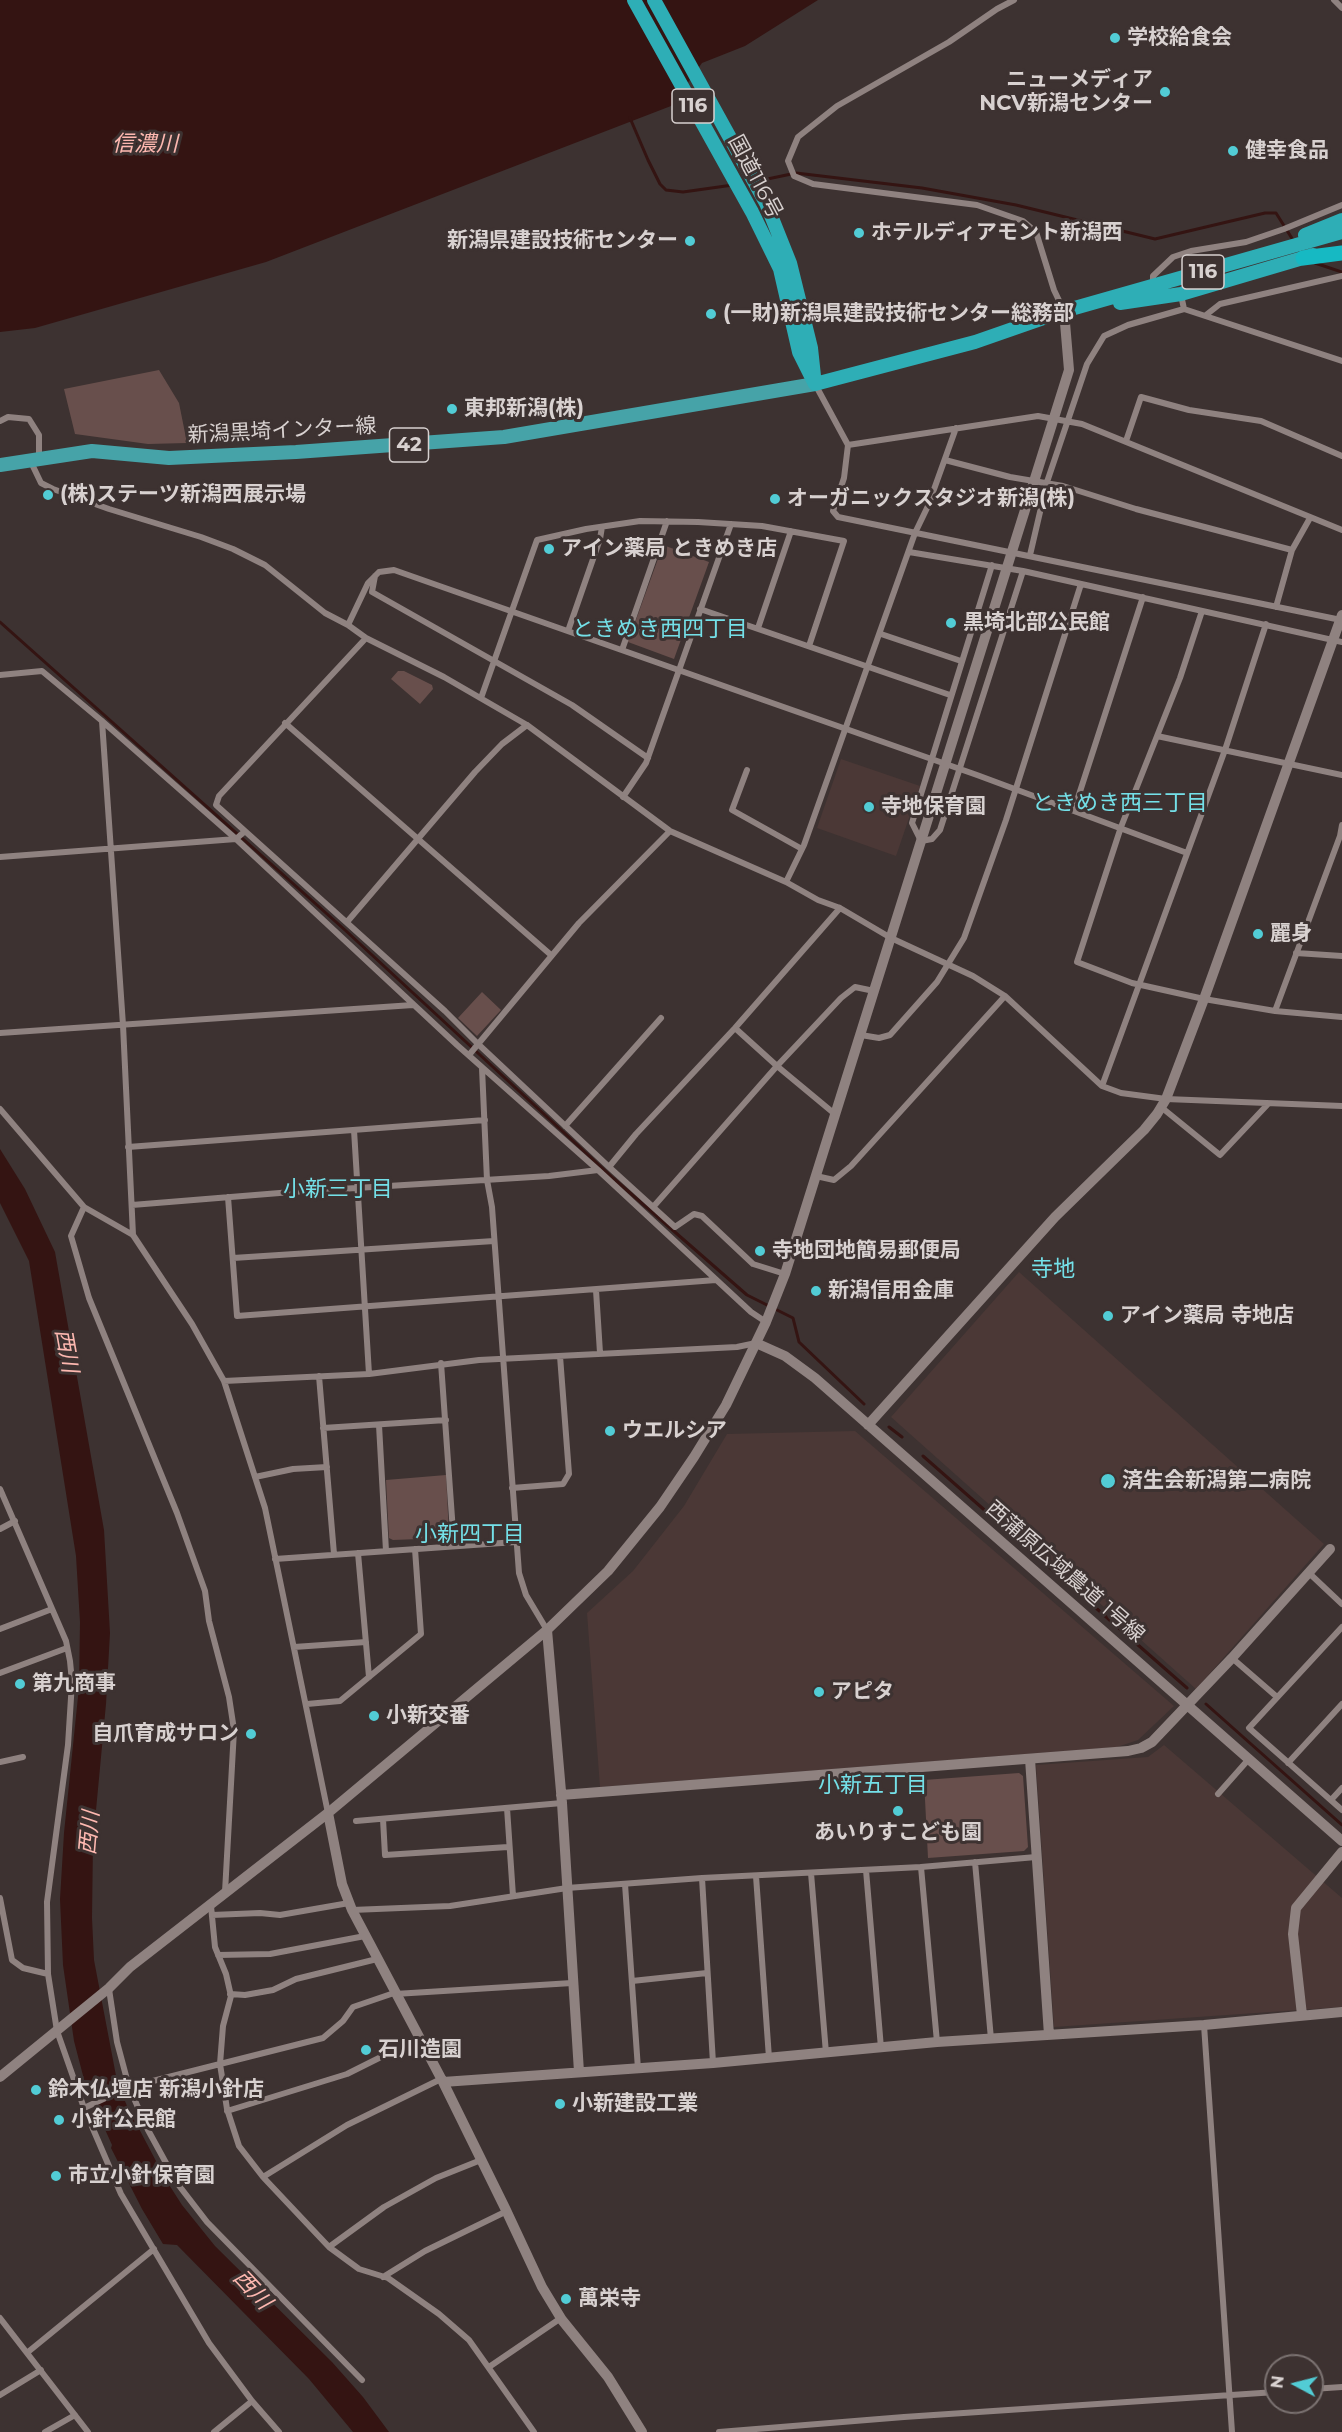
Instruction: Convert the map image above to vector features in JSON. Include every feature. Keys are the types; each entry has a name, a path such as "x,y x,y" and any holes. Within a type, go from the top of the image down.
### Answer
{"highway":[{"name":"国道116号","path":"634,0 752,212 780,269 799,352 815,384"},
{"name":"国道116号","path":"654,0 765,203 790,263 811,348 815,384"},
{"path":"1239,263 1342,220"},
{"name":"116","path":"815,384 975,342 1064,311 1342,232"},
{"name":"116","path":"1064,311 1180,294 1342,246"},
{"name":"116","path":"1303,258 1342,253"}],"main road":[{"name":"新潟黒埼インター線","path":"0,465 92,451 169,458 285,453 504,437 815,384"}],"street":[{"path":"0,2077 107,1989 130,1967 211,1910 225,1892 328,1813 547,1630 608,1571 660,1507 726,1405 766,1322 785,1274 1069,370 1064,311 1054,290 1036,232 1023,221 977,205 813,184 795,176 788,161 798,137 837,106 949,42 1014,0"},
{"path":"1334,0 1342,8"},
{"path":"1153,286 1153,276 1173,257 1191,251 1246,242 1342,205"},
{"path":"1206,315 1220,304 1342,276"},
{"path":"1180,294 1184,309"},
{"path":"1030,555 1047,483 1087,364 1104,336 1128,325 1184,309 1342,361"},
{"path":"815,384 848,445 844,478 833,511 838,517 1341,618 1337,641 1287,763 1204,999 1163,1103 1144,1130 1055,1217 868,1425"},
{"path":"1126,441 1141,397 1189,410 1261,421 1342,456"},
{"path":"848,445 1038,416 1068,421 1126,441 1342,530"},
{"path":"0,421 8,417 29,419 39,435 34,459 41,483 109,509 177,528 265,565 325,613 366,638 444,677 527,725 670,831 786,882 818,900 840,908 891,938 973,976 1005,996 1102,1086 1163,1103 1342,1106"},
{"path":"786,882 802,849 915,533 928,506 956,428"},
{"path":"945,460 1010,477 1047,483 1292,550"},
{"path":"1276,606 1292,550 1310,518"},
{"path":"481,698 537,540 602,527 640,521 731,524 791,531 844,541 809,646"},
{"path":"622,650 667,521"},
{"path":"622,796 648,758 731,524"},
{"path":"568,631 600,539 602,527"},
{"path":"758,628 791,531"},
{"path":"909,552 1023,571 1337,641"},
{"path":"921,841 912,823 992,565"},
{"path":"348,625 368,582 379,572 394,570 961,769 1187,853"},
{"path":"921,841 932,839 940,830 1023,571"},
{"path":"375,576 372,592 572,705 648,758"},
{"path":"861,1035 879,1038 890,1035 949,965 964,938 1016,789 1082,584"},
{"path":"1074,810 1143,597"},
{"path":"700,609 950,695"},
{"path":"1202,611 1121,827 1077,962 1140,985 1204,999 1275,1011 1342,1017"},
{"path":"1102,1086 1225,750 1266,624"},
{"path":"881,633 961,661"},
{"path":"366,638 219,796 216,806 445,1011 675,1227 694,1214 702,1216 753,1264 785,1274"},
{"path":"0,675 42,671 102,721 236,839 413,1005 598,1170 751,1312 766,1322"},
{"path":"102,721 123,1025 133,1235"},
{"path":"285,723 551,955"},
{"path":"347,922 475,772 502,744 527,725"},
{"path":"1157,736 1342,775"},
{"path":"747,770 732,810 802,849"},
{"path":"1275,1011 1341,836 1342,825"},
{"path":"469,1055 551,955 670,831"},
{"path":"0,857 236,839 244,832"},
{"path":"609,1167 636,1134 735,1028 840,908"},
{"path":"1296,953 1342,956"},
{"path":"654,1206 777,1066 841,998 855,987 874,991"},
{"path":"816,1176 834,1180 851,1166 1005,996"},
{"path":"0,1033 413,1005"},
{"path":"565,1126 661,1018"},
{"path":"735,1028 836,1114"},
{"path":"482,1068 487,1180 499,1297 516,1542 522,1586 547,1630 579,2072"},
{"path":"1163,1103 1220,1155 1268,1104"},
{"path":"0,1109 84,1207 133,1235 192,1324 224,1381 265,1508 307,1704 342,1884 350,1907 442,2081 542,2287 561,2318 608,2377 642,2432"},
{"path":"128,1147 485,1120"},
{"path":"354,1130 369,1374"},
{"path":"132,1205 549,1176 598,1170"},
{"path":"228,1197 237,1316 716,1280"},
{"path":"84,1207 71,1236 89,1298 177,1513 205,1591 229,1697 234,1730 225,1892"},
{"path":"233,1258 494,1241"},
{"path":"596,1290 600,1353"},
{"path":"224,1381 369,1374 441,1363 737,1347 756,1343"},
{"name":"西蒲原広域農道 1号線","path":"756,1343 798,1364 1342,1841"},
{"path":"512,1488 563,1484 569,1474 560,1356"},
{"path":"441,1363 454,1546"},
{"path":"319,1376 334,1554"},
{"path":"323,1428 446,1420"},
{"path":"379,1425 386,1551"},
{"path":"255,1477 293,1469 327,1467"},
{"path":"0,1489 67,1648 72,1682 71,1710 47,1902 48,1974 57,2031 121,2194 209,2343 252,2401 279,2432"},
{"path":"0,1529 15,1521"},
{"path":"275,1559 516,1542"},
{"path":"307,1704 340,1701 421,1634 415,1549"},
{"path":"356,1821 507,1808 561,1799 1128,1751 1141,1748 1152,1742 1232,1658 1330,1549"},
{"path":"358,1553 369,1677"},
{"path":"1309,1574 1342,1604"},
{"path":"0,1629 52,1609"},
{"path":"1342,1627 1249,1728 1342,1810"},
{"path":"294,1647 366,1642"},
{"path":"0,1673 67,1648"},
{"path":"1232,1658 1277,1697"},
{"path":"1288,1763 1342,1704"},
{"path":"0,1762 23,1757"},
{"path":"1030,1759 1049,2035"},
{"path":"1218,1794 1248,1760"},
{"path":"1331,1800 1342,1788"},
{"path":"507,1808 513,1896"},
{"path":"383,1819 385,1855 508,1846"},
{"path":"1302,2015 1293,1934 1294,1914 1304,1897 1342,1852"},
{"path":"211,1910 280,1915 350,1907 450,1906 567,1888 702,1878 921,1867 1036,1857"},
{"path":"975,1862 991,2039"},
{"path":"921,1867 937,2042"},
{"path":"866,1870 881,2048"},
{"path":"811,1873 826,2054"},
{"path":"756,1876 769,2058"},
{"path":"702,1878 713,2063"},
{"path":"625,1884 638,2069"},
{"path":"0,1898 12,1960 23,1968 48,1974"},
{"path":"211,1910 215,1947 230,1994 223,2026 220,2064 227,2111 239,2146 263,2177 329,2247 359,2269 383,2277 440,2314 470,2340 534,2432"},
{"path":"219,1955 270,1954 365,1936"},
{"path":"230,1994 245,1995 273,1990 296,1979 377,1959"},
{"path":"632,1981 706,1973"},
{"path":"87,2107 129,2086 323,2038 343,2021 353,2007 394,1993 572,1983"},
{"path":"107,1989 117,2042 129,2086 148,2130 177,2183 207,2223 362,2380"},
{"path":"263,2177 347,2126 442,2081 638,2069 826,2054 937,2042 1204,2025 1342,2012"},
{"path":"1204,2025 1232,2432"},
{"path":"227,2111 348,2074 419,2038"},
{"path":"329,2247 384,2207 436,2178 481,2160"},
{"path":"383,2277 425,2251 507,2211"},
{"path":"28,2352 154,2249"},
{"path":"0,2318 88,2432"},
{"path":"489,2367 561,2318"},
{"path":"0,2395 41,2370"},
{"path":"1324,2388 1342,2387"},
{"path":"719,2432 1264,2393"},
{"path":"214,2432 252,2401"},
{"path":"45,2432 75,2415"}],"shaded area":[{"path":"159,370 179,403 187,443 148,444 75,434 64,389"},
{"path":"663,545 709,562 674,659 628,642"},
{"path":"398,671 404,671 432,685 433,689 420,704 391,679"},
{"name":"寺地保育園","path":"841,759 920,786 896,856 817,828"},
{"path":"482,992 501,1010 477,1036 458,1018"},
{"name":"済生会新潟第二病院","path":"1019,1272 1324,1544 1196,1689 891,1417"},
{"path":"855,1431 1174,1706 1138,1740 1117,1747 600,1787 587,1613 633,1571 684,1506 727,1434"},
{"path":"446,1475 449,1534 445,1538 393,1540 389,1538 386,1480"},
{"path":"1164,1745 1342,1898 1342,2007 1054,2027 1036,1765 1148,1757"},
{"path":"1019,1773 1023,1776 1028,1847 1024,1851 928,1858 924,1780"}],"water":[{"name":"信濃川","path":"0,0 818,0 745,46 702,63 671,106 266,262 35,328 0,332"},
{"name":"西川","path":"0,1149 25,1189 55,1252 104,1530 110,1633 93,1842 92,1918 94,1960 117,2081 127,2106 166,2180 182,2205 215,2246 332,2362 363,2397 389,2432 353,2432 309,2379 177,2245 163,2244 111,2148 112,2145 86,2087 74,2041 63,1965 60,1899 64,1833 79,1687 80,1622 76,1556 29,1261 0,1203"}],"waterway":[{"path":"630,118 648,160 660,184 666,190 683,192 733,185"},
{"path":"758,181 796,173 922,188 1016,205 1155,239 1265,213 1276,213 1293,240"},
{"path":"1315,263 1342,272"},
{"path":"0,622 345,930 613,1178 747,1295 793,1318 799,1342 864,1404"},
{"path":"889,1427 902,1437"},
{"path":"923,1456 1187,1688"},
{"path":"1206,1704 1342,1825"}],"place":[{"name":"学校給食会","path":"1115,38"},
{"name":"ニューメディア NCV新潟センター","path":"1165,92"},
{"name":"健幸食品","path":"1233,151"},
{"name":"ホテルディアモント新潟西","path":"859,233"},
{"name":"新潟県建設技術センター","path":"690,241"},
{"name":"(一財)新潟県建設技術センター総務部","path":"711,314"},
{"name":"東邦新潟(株)","path":"452,409"},
{"name":"(株)ステーツ新潟西展示場","path":"48,495"},
{"name":"オーガニックスタジオ新潟(株)","path":"775,499"},
{"name":"アイン薬局 ときめき店","path":"549,549"},
{"name":"黒埼北部公民館","path":"951,623"},
{"name":"寺地保育園","path":"869,807"},
{"name":"麗身","path":"1258,934"},
{"name":"寺地団地簡易郵便局","path":"760,1251"},
{"name":"新潟信用金庫","path":"816,1291"},
{"name":"アイン薬局 寺地店","path":"1108,1316"},
{"name":"ウエルシア","path":"610,1431"},
{"name":"済生会新潟第二病院","path":"1108,1481"},
{"name":"第九商事","path":"20,1684"},
{"name":"アピタ","path":"819,1692"},
{"name":"小新交番","path":"374,1716"},
{"name":"自爪育成サロン","path":"251,1734"},
{"name":"あいりすこども園","path":"898,1811"},
{"name":"石川造園","path":"366,2050"},
{"name":"鈴木仏壇店 新潟小針店","path":"36,2090"},
{"name":"小新建設工業","path":"560,2104"},
{"name":"小針公民館","path":"59,2120"},
{"name":"市立小針保育園","path":"56,2176"},
{"name":"萬栄寺","path":"566,2299"}],"district":[{"name":"ときめき西四丁目","path":"660,630"},
{"name":"ときめき西三丁目","path":"1120,804"},
{"name":"小新三丁目","path":"338,1190"},
{"name":"寺地","path":"1053,1270"},
{"name":"小新四丁目","path":"470,1535"},
{"name":"小新五丁目","path":"873,1786"}]}
